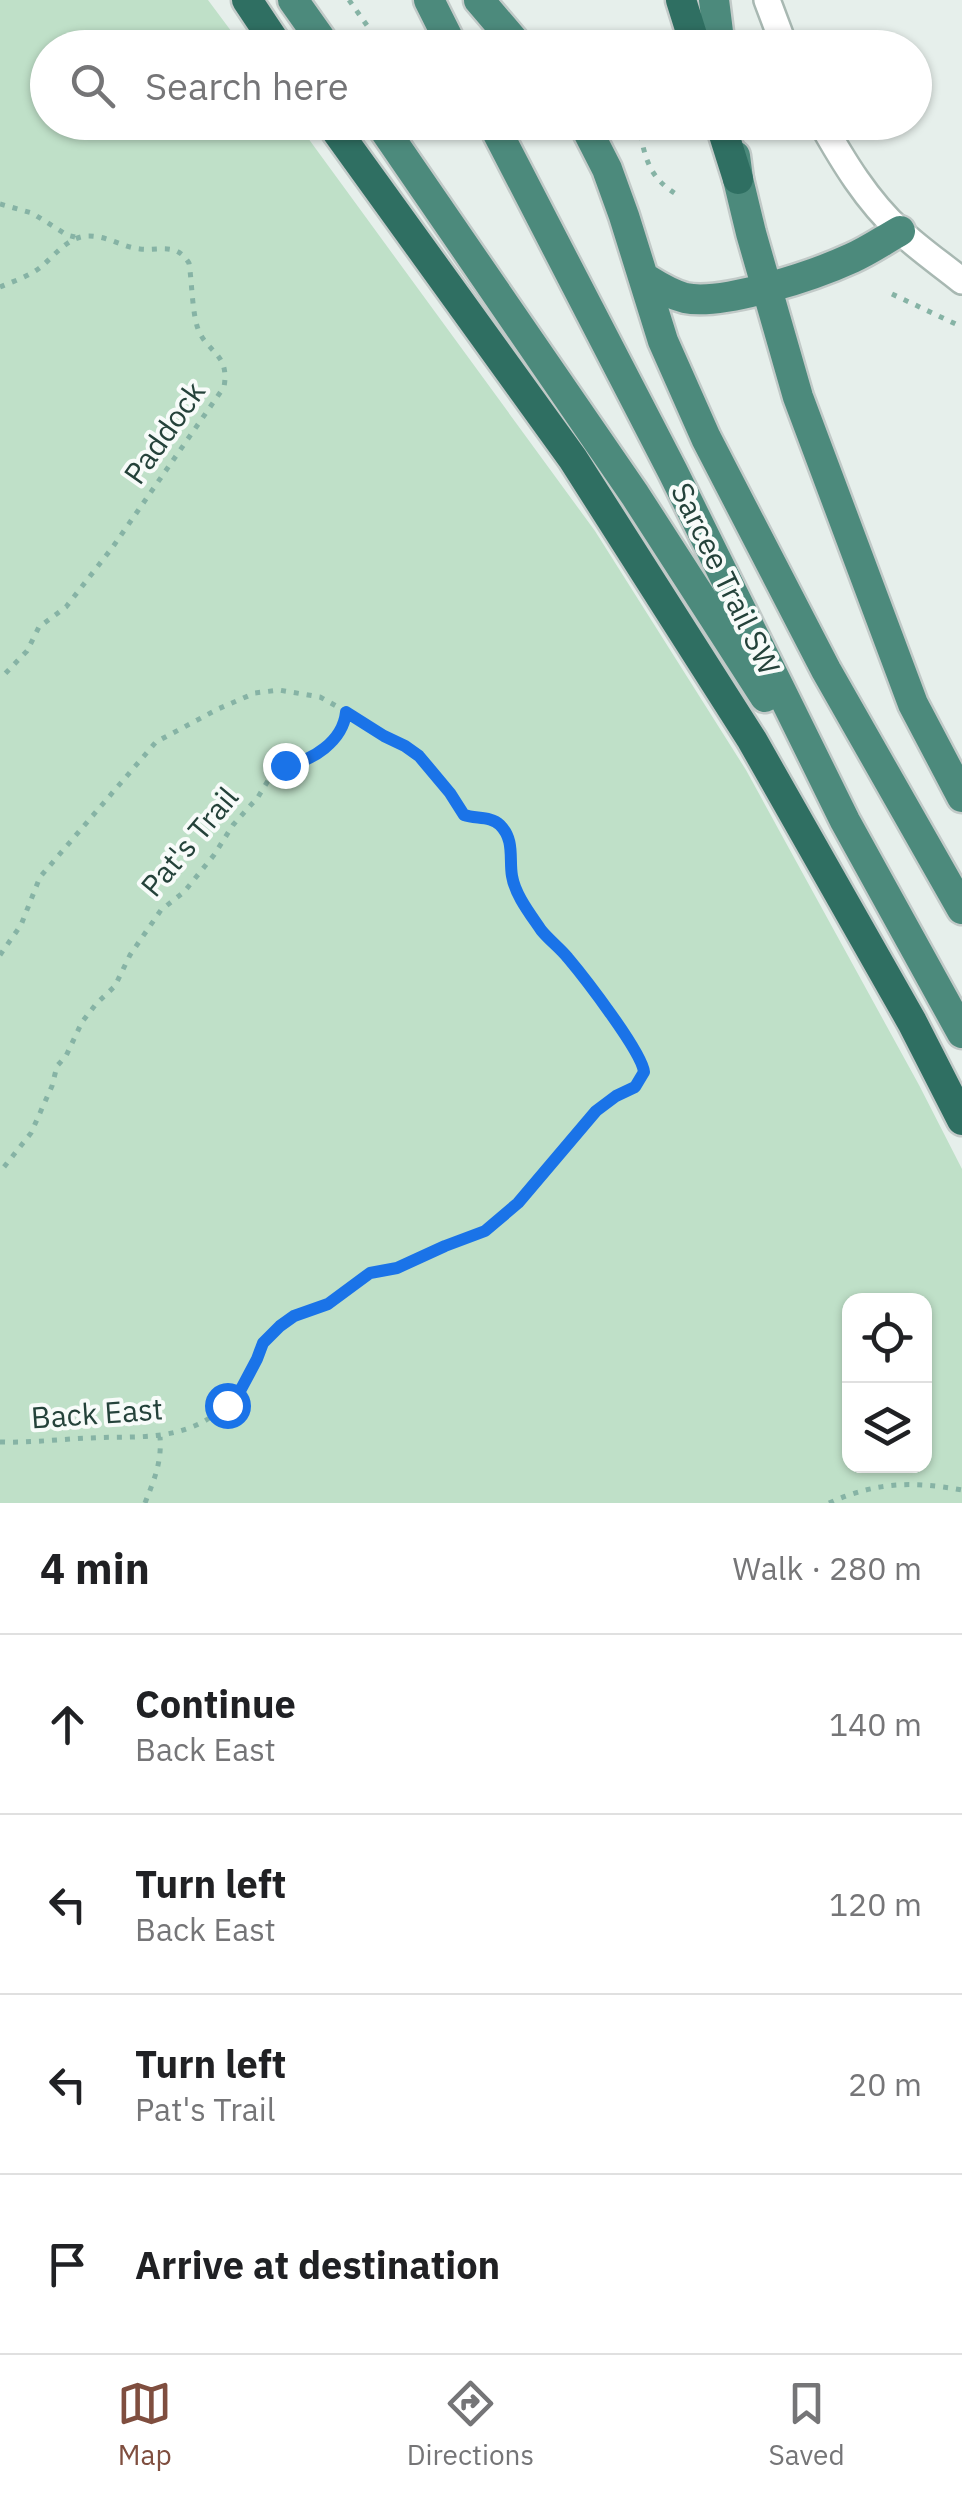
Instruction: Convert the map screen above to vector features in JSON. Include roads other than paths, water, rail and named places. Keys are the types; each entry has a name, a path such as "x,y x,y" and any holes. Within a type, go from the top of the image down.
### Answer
{"highway":[{"path":"248,0 267,30"},
{"path":"293,0 314,30"},
{"path":"428,0 444,30"},
{"path":"479,0 505,30"},
{"path":"681,0 690,30"},
{"path":"714,0 718,30"},
{"path":"343,140 573,459 752,740 912,1022 962,1120"},
{"path":"391,140 635,495 844,821"},
{"name":"Sarcee Trail SW","path":"501,140 681,490 844,821 962,1033"},
{"name":"Sarcee Trail SW","path":"591,140 606,169 662,341 706,438 826,670 962,909"},
{"path":"726,140 798,397 912,704 962,797"},
{"path":"733,140 738,179"},
{"path":"642,277 684,298 720,298 765,288 855,257 900,231"}],"street":[{"path":"767,0 778,30"},
{"path":"832,140 864,190 900,231 962,281"}]}
